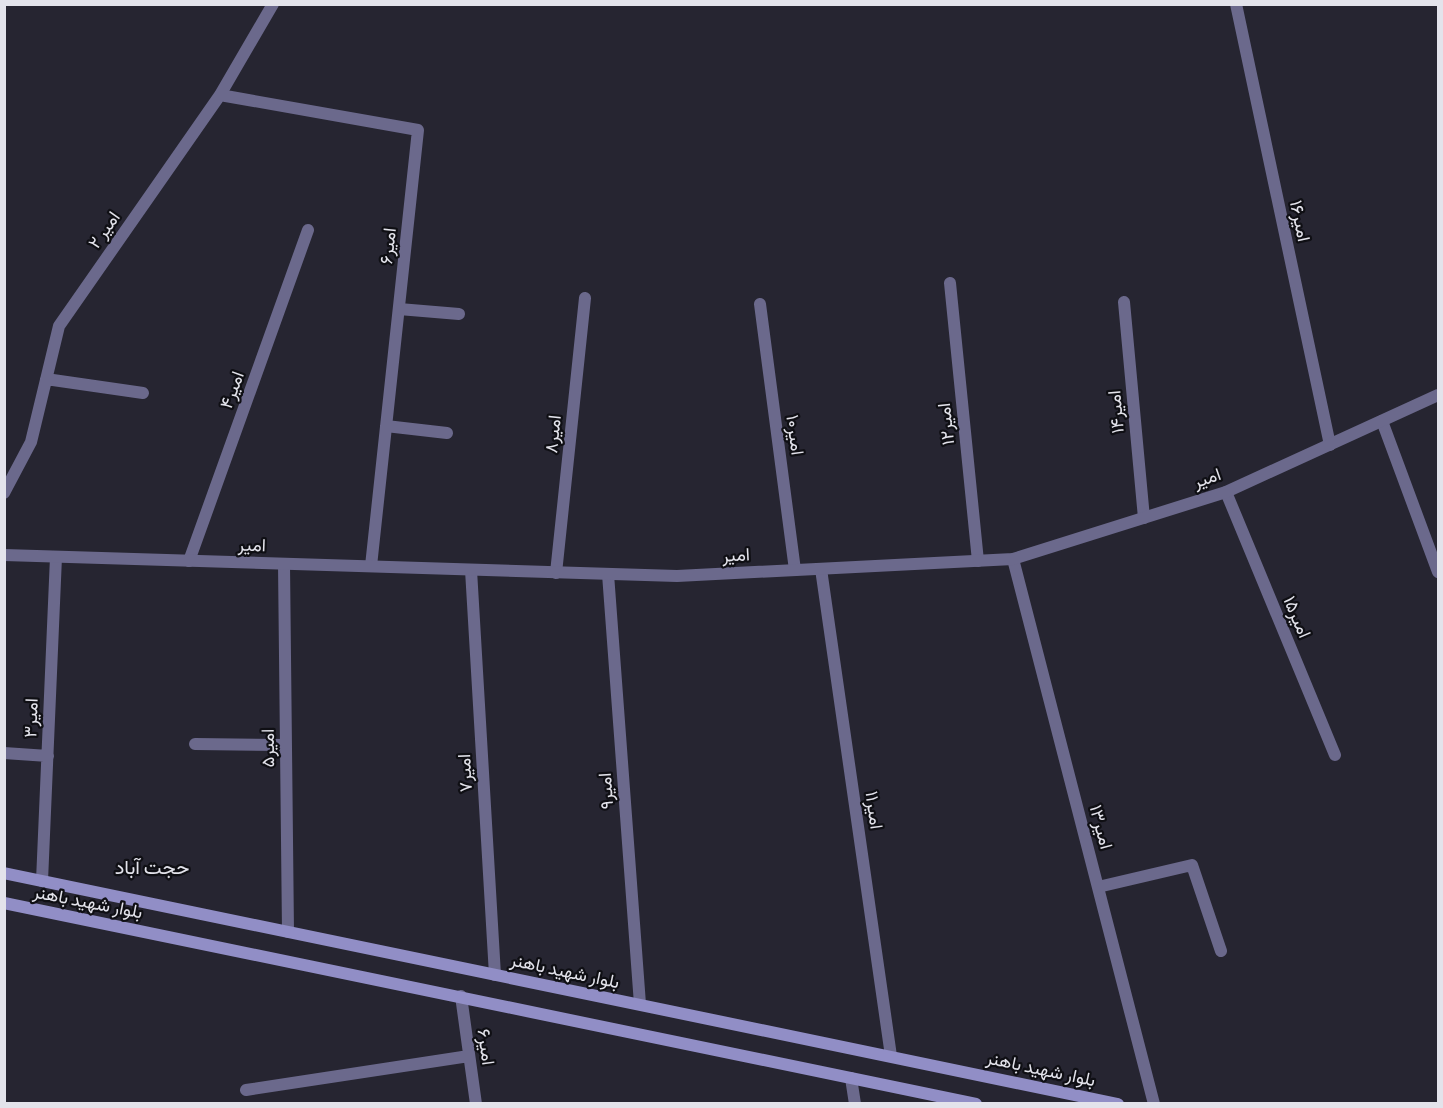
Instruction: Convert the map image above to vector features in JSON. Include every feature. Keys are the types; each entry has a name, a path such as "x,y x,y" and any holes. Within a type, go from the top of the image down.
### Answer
{"main road":[{"name":"بلوار شهید باهنر","path":"4,873 1119,1104"},
{"name":"بلوار شهید باهنر","path":"4,903 976,1104"}],"street":[{"name":"امیر ۲","path":"4,494 31,442 59,326 220,95 273,4"},
{"name":"امیر۱۶","path":"1236,4 1329,445"},
{"name":"امیر۶","path":"220,95 418,130 371,566"},
{"name":"امیر۴","path":"189,561 308,230"},
{"name":"امیر۱۲","path":"950,283 978,561"},
{"name":"امیر۸","path":"556,573 585,298"},
{"name":"امیر۱۴","path":"1124,302 1144,518"},
{"name":"امیر۱۰","path":"760,304 795,570"},
{"path":"399,309 459,314"},
{"path":"46,379 143,393"},
{"name":"امیر","path":"4,555 677,576 1013,559 1226,492 1438,395"},
{"path":"1382,421 1438,572"},
{"path":"386,426 447,433"},
{"name":"امیر۱۵","path":"1226,492 1335,755"},
{"name":"امیر۳","path":"42,881 56,556"},
{"name":"امیر۱۳","path":"1013,559 1154,1104"},
{"name":"امیر۵","path":"284,564 288,932"},
{"name":"امیر۱۱","path":"821,569 891,1056"},
{"name":"امیر۷","path":"471,570 495,975"},
{"name":"امیر۹","path":"608,574 640,1004"},
{"path":"195,744 286,745"},
{"path":"4,753 48,756"},
{"path":"1098,887 1192,865 1221,951"},
{"name":"امیر۶","path":"461,996 476,1104"},
{"path":"246,1090 469,1056"},
{"path":"851,1078 855,1104"}],"district":[{"name":"حجت آباد","path":"152,867"}]}
